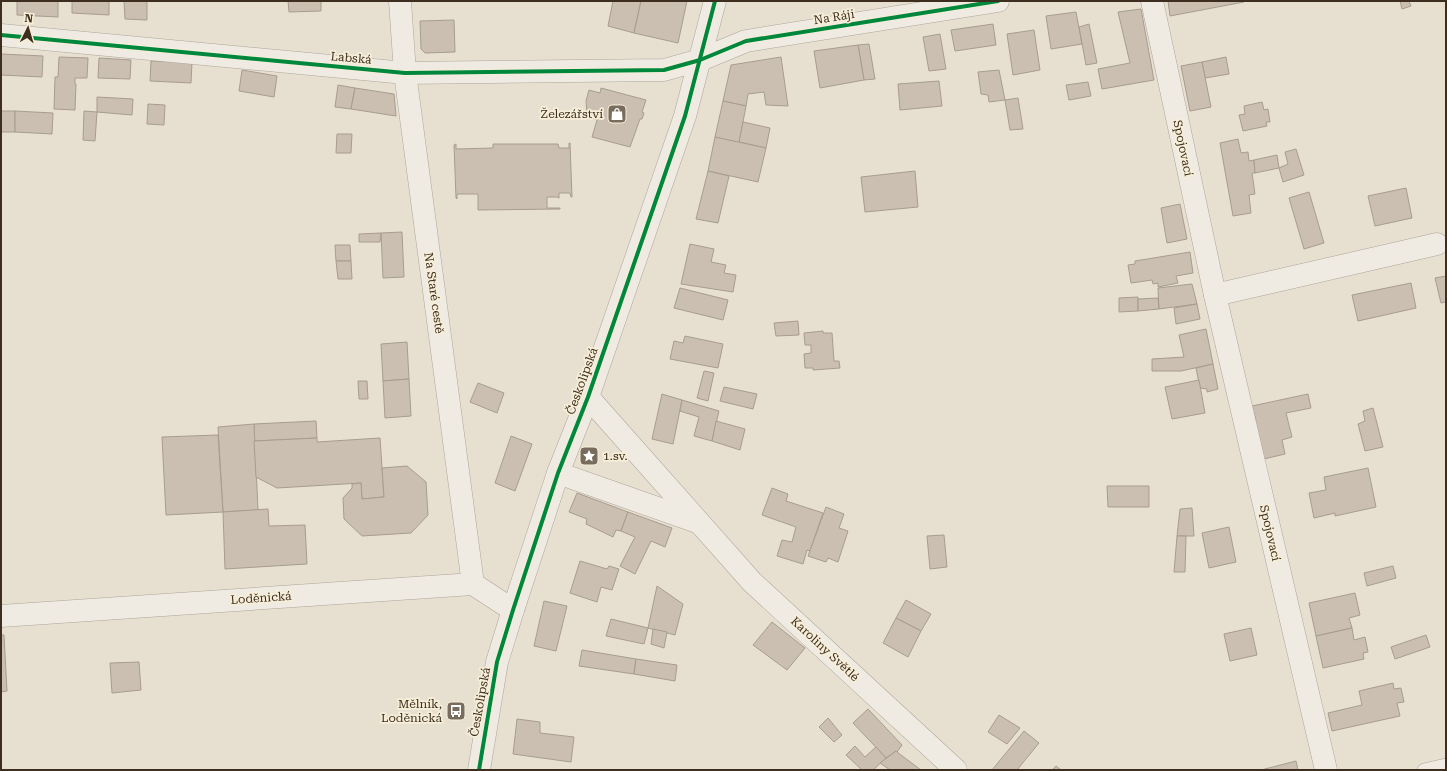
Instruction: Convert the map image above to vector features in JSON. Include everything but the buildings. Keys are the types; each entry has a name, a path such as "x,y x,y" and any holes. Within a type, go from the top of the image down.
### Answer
{"street":[{"name":"Na Staré cestě","path":"400,1 405,73 473,584"},
{"name":"Českolipská","path":"479,770 498,662 513,610 558,472 588,397 685,116 715,1"},
{"name":"Na Ráji","path":"700,60 746,41 998,1"},
{"name":"Spojovací","path":"1152,1 1215,295 1326,770"},
{"name":"Labská","path":"1,35 405,73 664,70 700,60"},
{"path":"1215,295 1437,244"},
{"name":"Karoliny Světlé","path":"588,397 752,582 956,770"},
{"name":"Karoliny Světlé","path":"558,472 698,522"},
{"path":"473,584 513,610"},
{"name":"Loděnická","path":"1,616 473,584"}],"lane":[{"path":"1424,770 1446,765"}],"cycle path":[{"path":"479,770 497,662 558,473 588,397 685,116 715,1"},
{"path":"1,35 405,73 664,70 700,60 746,41 998,1"}],"place":[{"name":"Železářství","path":"617,114"},
{"name":"1.sv.","path":"589,456"},
{"name":"Mělník, Loděnická","path":"456,711"}]}
